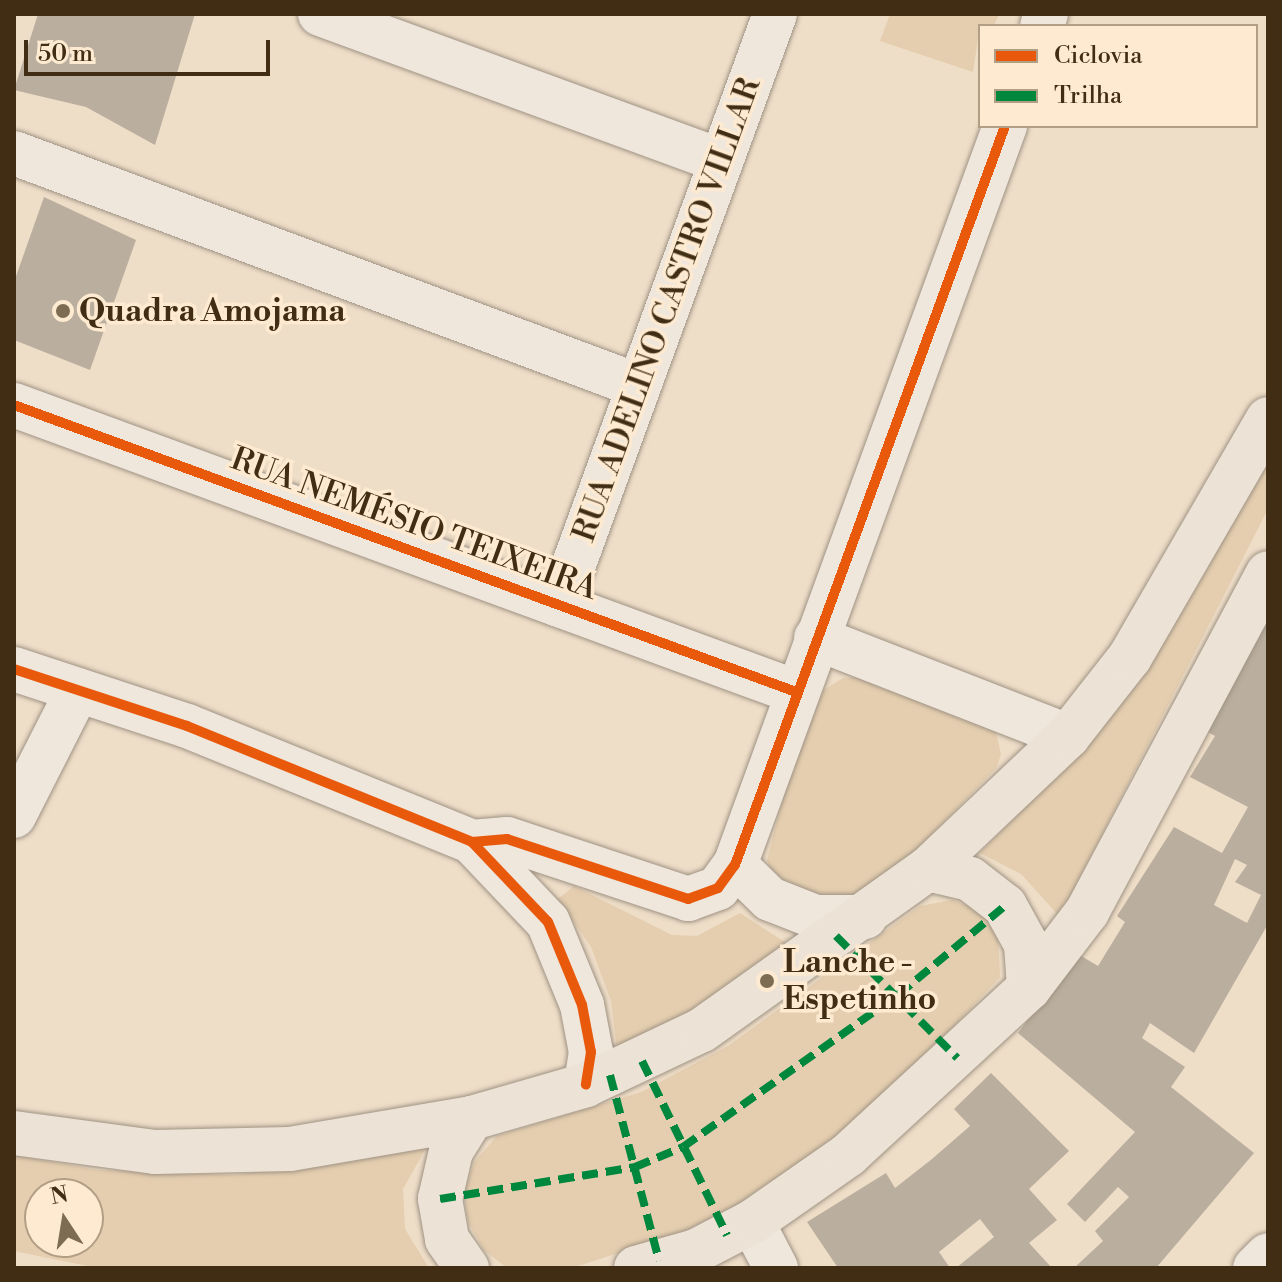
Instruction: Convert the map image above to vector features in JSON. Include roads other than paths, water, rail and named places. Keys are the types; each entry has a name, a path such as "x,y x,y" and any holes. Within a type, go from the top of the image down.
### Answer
{"main road":[{"path":"14,1133 155,1152 290,1149 472,1118 586,1085 702,1030 865,917 928,869 1068,736 1130,657 1268,419"},
{"path":"636,1268 700,1259 848,1155 1029,988 1087,912 1268,573"},
{"path":"928,869 970,879 1005,906 1026,944 1029,988"},
{"path":"467,1268 447,1239 440,1199 451,1151 472,1118"}],"street":[{"path":"320,14 721,161"},
{"name":"RUA ADELINO CASTRO VILLAR","path":"559,605 775,14"},
{"path":"472,842 507,839 688,899 718,888 735,865 1004,128"},
{"path":"14,153 639,386"},
{"name":"RUA NEMÉSIO TEIXEIRA","path":"14,405 796,692"},
{"path":"816,638 1068,736"},
{"path":"14,669 187,726 472,842 548,922 582,1005 591,1052 586,1085"},
{"path":"14,816 78,690"},
{"path":"735,865 782,903 816,917 865,917"},
{"path":"752,1222 776,1268"},
{"path":"1255,1268 1268,1255"}],"place":[{"name":"Quadra Amojama","path":"63,311"},
{"name":"Lanche - Espetinho","path":"767,981"}]}
